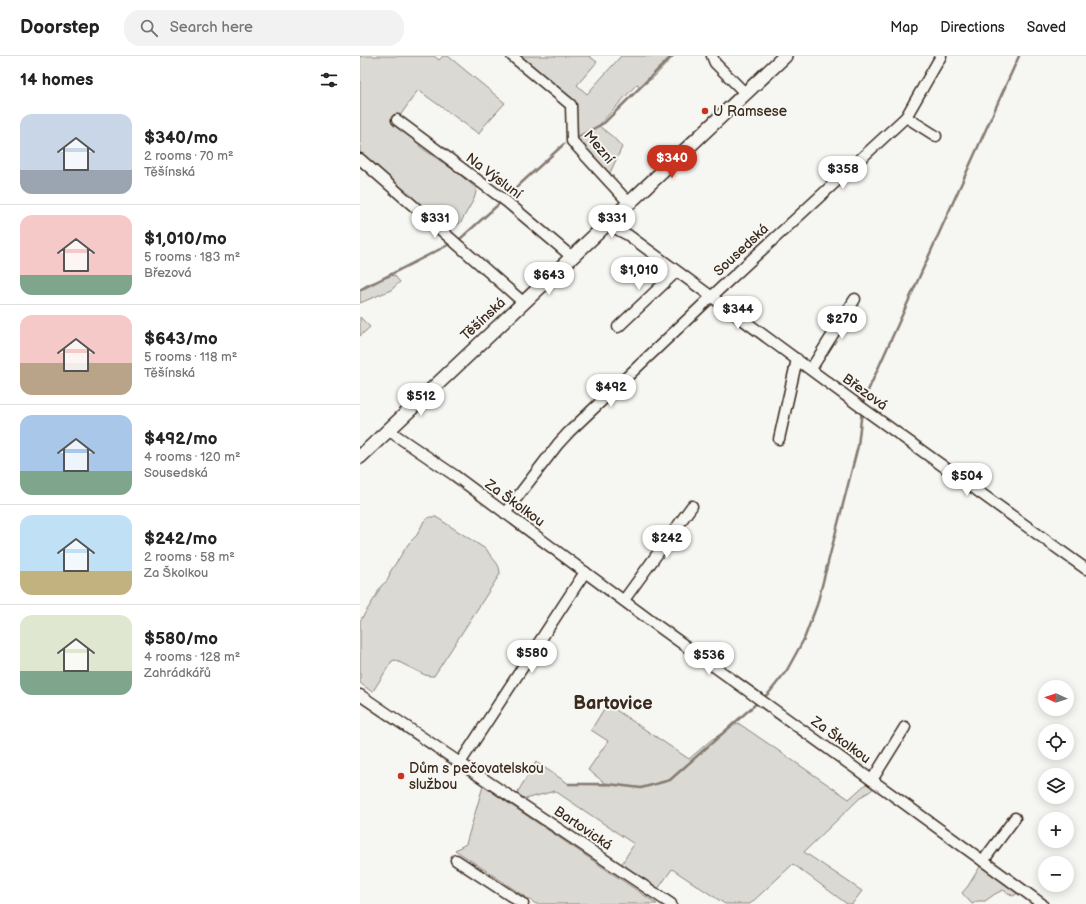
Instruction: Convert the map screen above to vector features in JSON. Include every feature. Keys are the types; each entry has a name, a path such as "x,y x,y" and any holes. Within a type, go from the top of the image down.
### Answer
{"main road":[{"name":"Těšínská","path":"362,451 388,430 785,56"}],"street":[{"name":"Mezní","path":"512,56 571,105 572,141 629,203"},
{"path":"712,56 716,63 745,93"},
{"name":"Sousedská","path":"505,513 558,444 711,297 906,117 941,56"},
{"path":"906,117 936,136"},
{"name":"Na Výsluní","path":"397,120 507,202 572,257"},
{"path":"360,159 524,303"},
{"name":"Březová","path":"610,220 676,272 1086,569"},
{"path":"618,327 676,272"},
{"path":"811,369 855,299"},
{"path":"779,439 797,359"},
{"name":"Za Školkou","path":"388,430 454,475 655,624 1042,904"},
{"path":"624,600 692,506"},
{"path":"460,763 585,572"},
{"name":"Bartovická","path":"360,695 671,904"},
{"path":"872,780 904,728"},
{"path":"983,861 1014,818"},
{"path":"456,860 522,904"}],"shaded area":[{"path":"360,56 434,56 439,60 443,56 448,56 505,103 483,127 479,134 418,90 397,120 421,142 419,146 476,188 474,199 461,222 457,225 448,226 437,218 403,191 360,153"},
{"path":"515,56 589,56 597,62 577,85 587,94 621,56 674,56 654,77 641,87 637,84 600,124 599,126 613,137 622,147 608,177 578,147 573,104"},
{"path":"394,275 400,282 391,290 360,303 360,289 368,284"},
{"path":"360,317 370,327 360,336"},
{"path":"430,517 436,517 487,550 499,567 500,574 434,676 425,675 395,660 392,661 373,691 371,691 360,683 360,621 381,586 387,581 390,572 409,543 417,535 424,521"},
{"path":"607,704 689,759 711,740 738,723 849,799 868,782 875,787 862,796 804,852 862,891 852,904 847,904 793,864 750,904 725,904 672,869 658,889 621,865 634,844 555,791 525,799 517,793 536,762 569,784 608,785 588,770 608,741 591,730"},
{"path":"483,786 657,904 536,904 455,850 466,844"},
{"path":"981,865 1020,892 1013,896 1003,890 985,901 978,901 972,904 962,893"}],"waterway":[{"path":"576,138 604,123 672,56"},
{"path":"862,404 1019,56"},
{"path":"507,196 564,144"},
{"path":"460,239 500,203"},
{"path":"360,290 452,243"},
{"path":"764,697 769,693 787,670 804,639 817,605 858,446 862,410"},
{"path":"569,784 608,784 641,788 670,780 758,702"}],"place":[{"name":"U Ramsese","path":"705,111"},
{"name":"Dům s pečovatelskou službou","path":"401,776"}],"district":[{"name":"Bartovice","path":"613,703"}]}
